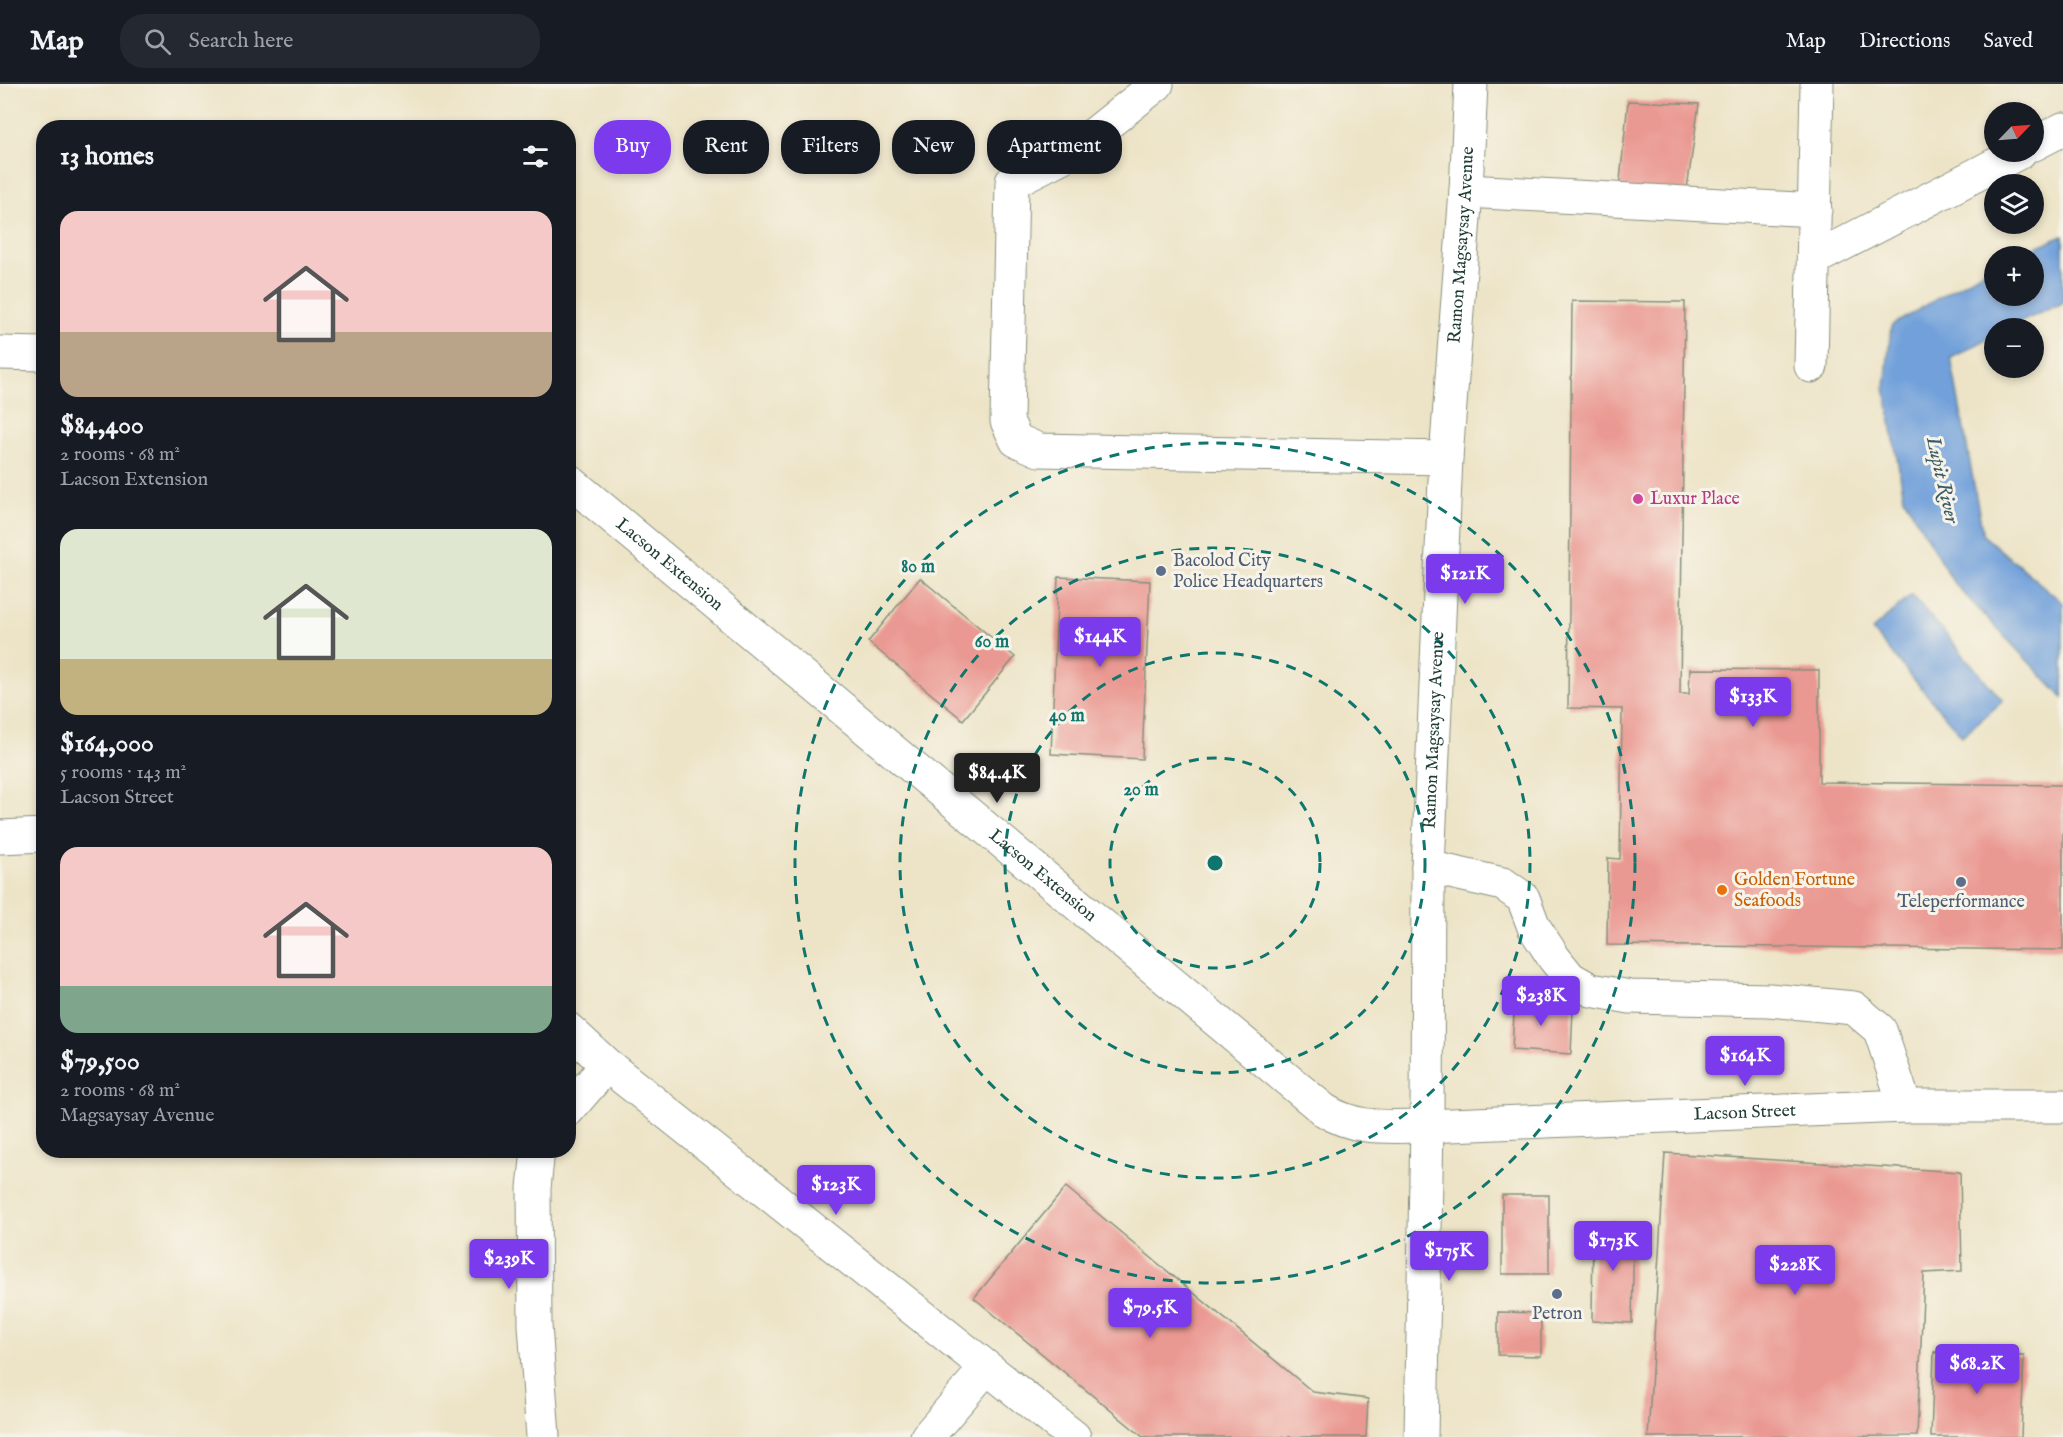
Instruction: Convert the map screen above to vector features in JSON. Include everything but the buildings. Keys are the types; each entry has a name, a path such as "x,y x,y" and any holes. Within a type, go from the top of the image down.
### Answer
{"main road":[{"path":"1157,84 1073,151 1012,182 1007,421 1016,440 1039,450 1446,458"},
{"name":"Ramon Magsaysay Avenue","path":"1420,1437 1427,1126 1428,867 1446,458 1466,191 1471,84"},
{"path":"1811,366 1817,84"},
{"path":"2044,139 2063,129"},
{"path":"1814,259 2001,162"},
{"path":"1466,191 1815,210"},
{"path":"0,353 36,354"},
{"name":"Lacson Extension","path":"576,487 1324,1110 1340,1120 1358,1126 1427,1126"},
{"path":"0,837 36,835"},
{"path":"1428,867 1503,884 1523,898 1534,927 1554,958 1570,978 1591,990 1630,997 1769,1000 1854,1008 1880,1030 1905,1106"},
{"path":"576,1036 607,1065 1074,1437"},
{"path":"576,1101 607,1065"},
{"name":"Lacson Street","path":"1427,1126 1905,1106 2063,1106"},
{"path":"537,1158 534,1188 536,1325 543,1437"},
{"path":"927,1437 986,1368"}],"water":[{"name":"Lupit River","path":"2063,236 2063,303 2029,318 1984,318 1984,341 1951,358 1983,535 2063,603 2063,698 1953,582 1904,498 1885,388 1891,326 1984,271 1984,306 2044,306 2044,246 2038,246"},
{"path":"1912,595 2003,701 1962,736 1872,630"}],"place":[{"name":"Luxur Place","path":"1638,499"},
{"name":"Bacolod City Police Headquarters","path":"1161,571"},
{"name":"Teleperformance","path":"1961,882"},
{"name":"Golden Fortune Seafoods","path":"1722,890"},
{"name":"Petron","path":"1557,1294"}]}
